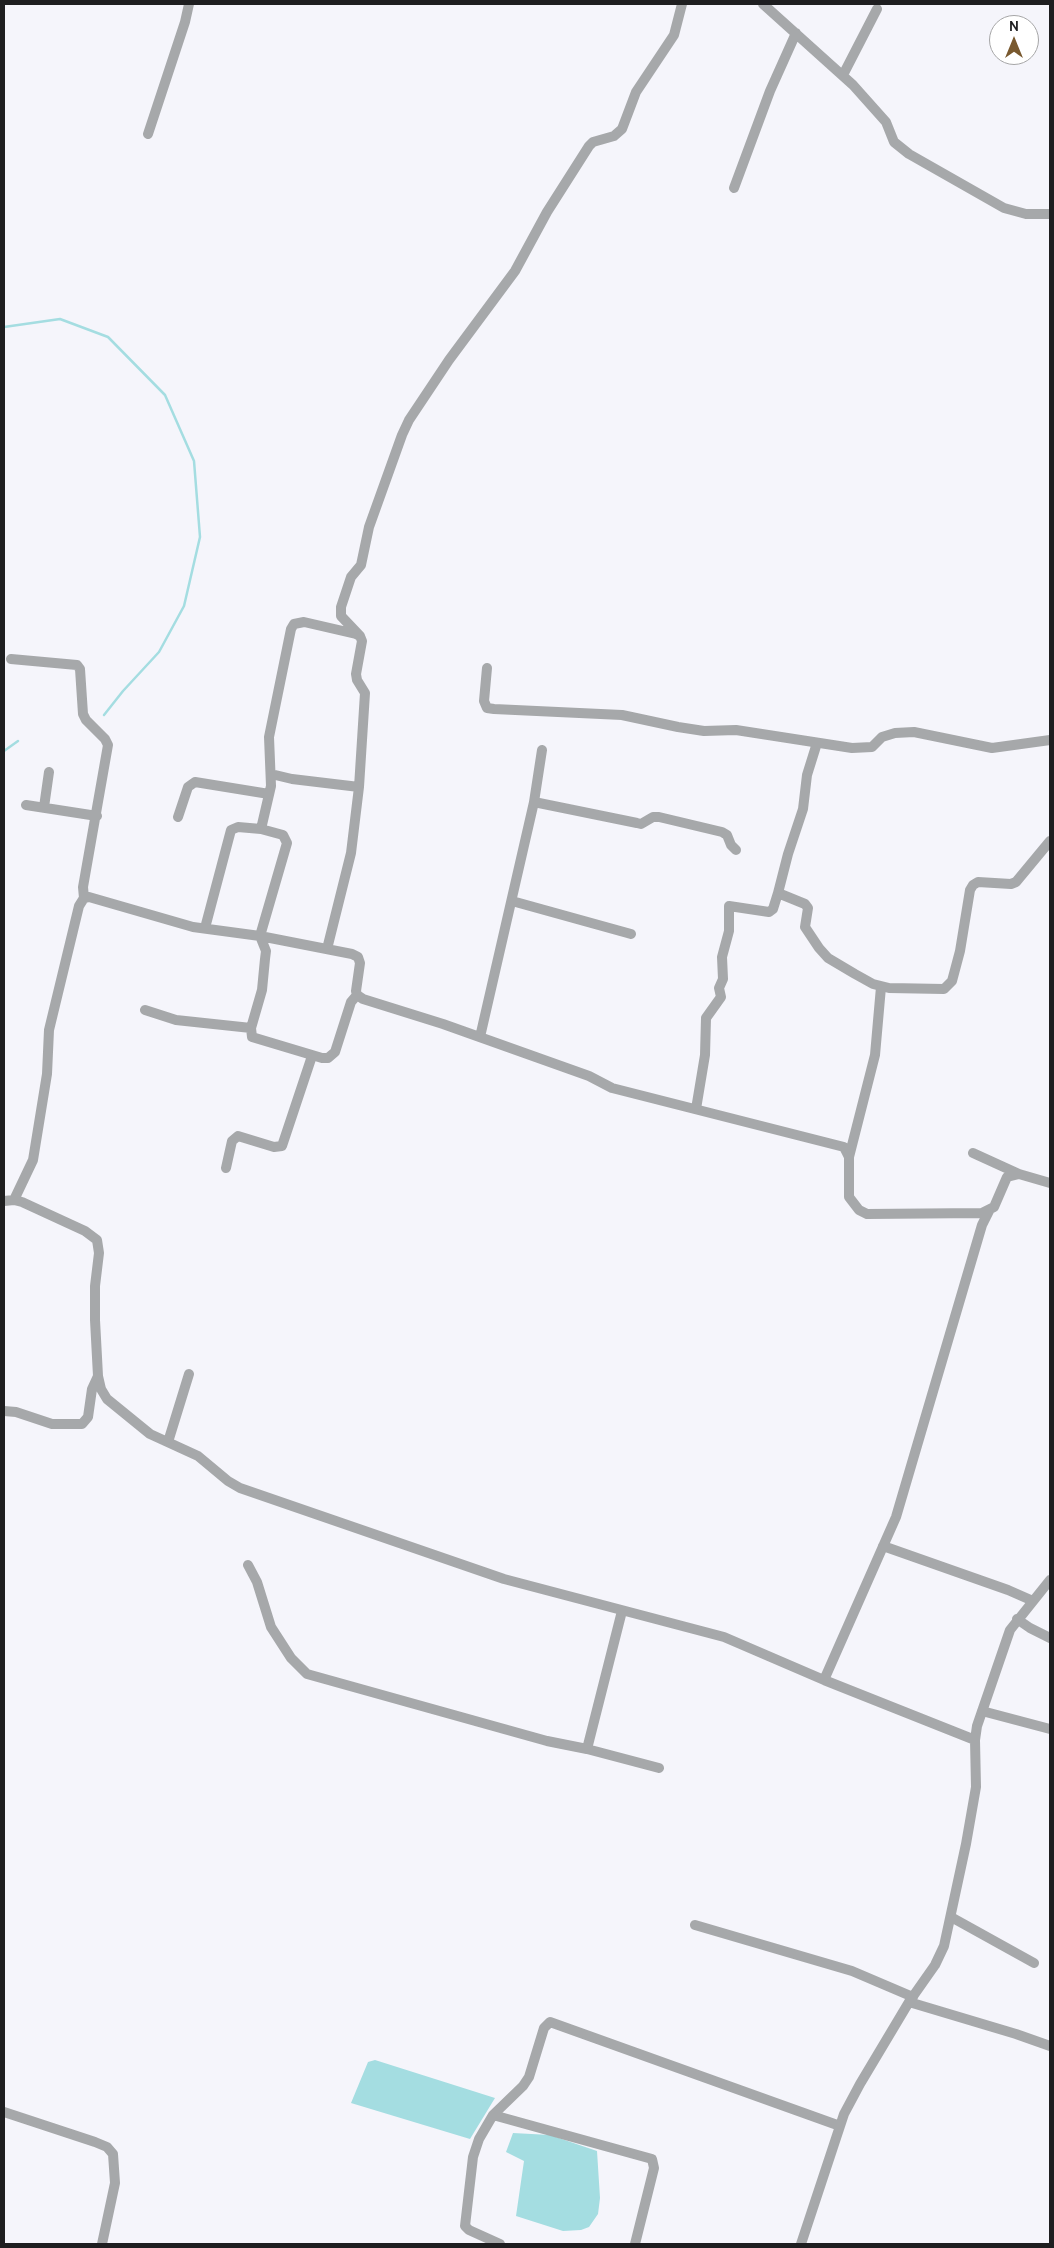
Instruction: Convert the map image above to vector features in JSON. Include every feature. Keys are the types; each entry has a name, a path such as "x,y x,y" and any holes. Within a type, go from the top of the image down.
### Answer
{"street":[{"path":"148,134 185,22 189,4"},
{"path":"327,949 350,853 359,787 365,693 357,680 362,646 360,636 341,616 340,612 350,577 360,565 366,536 402,435 427,391 515,270 547,212 586,151 593,142 614,136 622,129 636,92 674,35 682,4"},
{"path":"763,4 843,75 886,122 894,142 909,154 1004,208 1026,214 1050,214"},
{"path":"843,75 877,9"},
{"path":"734,188 770,91 796,33"},
{"path":"261,830 269,794 271,774 268,758 270,737 291,629 294,624 304,622 360,636"},
{"path":"11,659 77,665 80,669 83,714 108,745 83,887 84,898 79,906 47,1036 47,1074 32,1160 9,1201 85,1231 97,1240 99,1253 94,1303 98,1376 101,1389 107,1399 150,1434 198,1456 218,1474 240,1488 504,1579 622,1612 724,1637 824,1680 975,1740"},
{"path":"487,668 484,701 487,708 615,714 704,731 736,730 817,743 866,748 872,747 887,735 914,732 992,748 1050,740"},
{"path":"696,1110 705,1055 706,1018 721,997 719,988 723,979 722,957 729,931 729,906 769,912 773,909 802,809 807,776 817,743"},
{"path":"480,1037 534,802 542,750"},
{"path":"44,807 49,772"},
{"path":"271,774 292,779 359,787"},
{"path":"178,817 188,787 195,782 269,794"},
{"path":"534,802 637,824 641,824 653,816 659,817 722,832 727,835 731,845 736,850"},
{"path":"26,804 97,816"},
{"path":"204,928 231,830 238,827 283,835 287,843 260,936 266,952 260,1000 251,1028 252,1037 256,1040 312,1056 328,1058 335,1052 350,1002 358,995"},
{"path":"778,893 805,904 808,908 805,926 828,958 855,974 881,986 937,990 949,986 960,951 970,890 973,885 978,882 1011,884 1016,882 1050,841"},
{"path":"84,898 96,898 168,920 204,928 260,936 352,954 358,957 360,963 356,984 358,995 362,999 480,1037 589,1076 612,1088 838,1145 844,1147 849,1157"},
{"path":"512,901 631,934"},
{"path":"881,986 875,1055 849,1157 849,1197 859,1210 866,1214 974,1214 989,1211"},
{"path":"145,1010 176,1020 251,1028"},
{"path":"226,1168 232,1141 238,1136 274,1147 282,1146 312,1056"},
{"path":"973,1153 1019,1174 1050,1183"},
{"path":"824,1680 896,1516 982,1225 989,1211 997,1202 1007,1177 1019,1174"},
{"path":"168,1442 189,1374"},
{"path":"4,1411 16,1412 52,1424 82,1424 88,1417 92,1389 98,1376"},
{"path":"883,1546 1033,1600"},
{"path":"248,1565 257,1582 276,1637 295,1663 307,1674 538,1738 659,1768"},
{"path":"800,2244 840,2126 860,2084 911,2000 935,1965 944,1946 976,1787 975,1740 982,1711 1004,1644 1018,1619 1050,1580"},
{"path":"587,1749 622,1612"},
{"path":"1018,1619 1030,1628 1050,1638"},
{"path":"982,1711 1050,1729"},
{"path":"951,1917 1034,1963"},
{"path":"695,1925 852,1971 911,2000 1050,2046"},
{"path":"500,2244 469,2230 465,2223 473,2157 479,2139 493,2115 526,2082 532,2070 546,2025 553,2022 840,2126"},
{"path":"4,2112 95,2142 114,2154 115,2183 102,2244"},
{"path":"493,2115 652,2160 654,2165 635,2244"}],"water":[{"path":"375,2060 495,2098 470,2139 351,2103 368,2062"},
{"path":"513,2133 550,2135 597,2151 600,2198 598,2214 589,2227 581,2230 563,2231 516,2216 524,2161 506,2152"}],"waterway":[{"path":"4,327 60,319 108,337 165,395 194,461 200,537 184,606 159,652 104,715"},
{"path":"4,751 18,741"}]}
